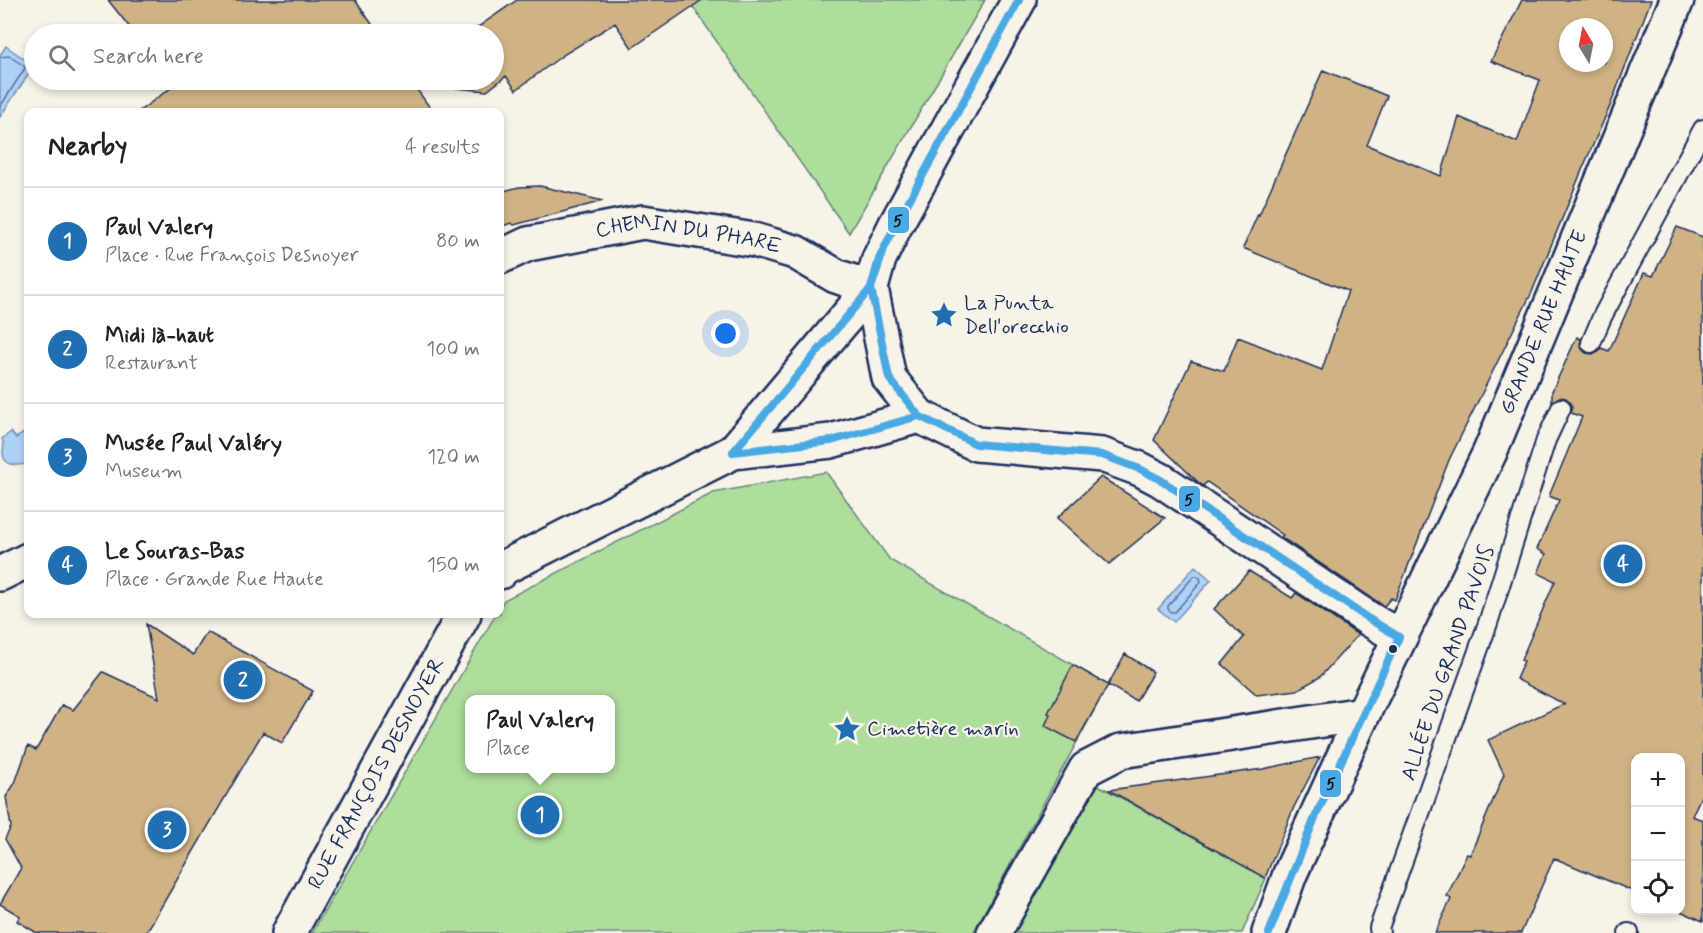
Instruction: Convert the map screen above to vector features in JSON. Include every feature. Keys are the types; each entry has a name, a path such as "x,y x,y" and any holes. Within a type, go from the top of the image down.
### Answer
{"street":[{"path":"733,452 871,288 879,259 895,226 1019,0"},
{"name":"GRANDE RUE HAUTE","path":"1269,933 1290,874 1362,714 1490,452 1677,0"},
{"name":"CHEMIN DU PHARE","path":"504,254 528,244 643,222 754,240 795,252 836,276 871,288"},
{"path":"871,288 889,378 919,416 976,444 1102,455 1140,469 1161,480 1369,619 1400,637"},
{"path":"504,567 733,452 831,441 919,416"},
{"path":"0,574 24,562"},
{"name":"RUE FRANÇOIS DESNOYER","path":"289,933 462,618"},
{"path":"994,933 1086,770 1121,751 1362,714"}],"lane":[{"path":"1591,343 1602,317 1703,129"},
{"name":"ALLÉE DU GRAND PAVOIS","path":"1380,933 1379,928 1488,622 1546,440 1561,408"}],"green space":[{"path":"688,0 985,0 849,233"},
{"name":"Cimetière marin","path":"826,472 890,560 1108,685 973,933 312,933 494,618 504,618 504,600 713,493"},
{"path":"1098,785 1266,878 1242,933 1015,933"}],"water":[{"path":"6,46 24,59 24,81 0,117 0,55"},
{"path":"11,432 16,438 24,432 24,464 9,463 4,458 2,439"},
{"path":"1195,566 1211,580 1174,622 1158,609"}],"building":[{"path":"108,0 355,0 372,24 127,24"},
{"path":"517,0 702,0 632,48 615,23 563,55 516,90 506,76 504,78 504,24 482,24"},
{"path":"1522,0 1651,0 1610,106 1532,292 1449,460 1395,600 1391,598 1384,606 1281,537 1283,535 1207,482 1203,486 1154,440 1191,361 1224,371 1238,337 1322,370 1348,291 1243,248 1323,70 1387,96 1367,145 1441,176 1459,117 1517,142 1540,80 1491,61"},
{"path":"168,90 417,90 430,108 143,108"},
{"path":"540,186 603,201 514,225 511,223 504,226 504,191 519,187"},
{"path":"1677,227 1703,237 1703,792 1692,816 1703,820 1703,921 1685,913 1685,753 1631,753 1631,890 1554,858 1521,933 1435,933 1451,899 1447,896 1467,854 1470,855 1504,774 1488,740 1564,704 1516,679 1524,661 1521,660 1555,581 1538,573 1546,554 1537,549 1559,500 1549,496 1582,417 1571,413 1572,406 1566,398 1559,397 1552,402 1552,391 1577,337 1581,339 1580,345 1586,353 1593,354 1601,348 1609,351 1644,273 1653,276"},
{"path":"1101,477 1165,518 1109,564 1057,518"},
{"path":"1249,571 1292,598 1296,593 1358,635 1320,677 1297,690 1257,695 1222,664 1244,637 1214,609"},
{"path":"146,624 193,655 207,632 313,691 282,743 263,732 146,933 37,933 17,921 20,916 0,904 21,868 5,839 11,827 6,797 15,783 28,746 36,750 62,705 73,710 103,672 159,698"},
{"path":"1125,654 1153,672 1136,701 1108,685"},
{"path":"1073,665 1108,685 1076,742 1045,726 1050,714 1048,713"},
{"path":"1320,757 1294,807 1265,878 1109,790 1263,769"}],"transit line":[{"name":"5","path":"1019,0 879,259 871,288 889,378 919,416 976,444 1102,455 1140,469 1161,480 1399,637"},
{"name":"5","path":"733,452 871,288 883,252"},
{"name":"5","path":"733,452 831,441 919,416"},
{"name":"5","path":"1269,933 1314,820 1399,637"}],"place":[{"name":"La Punta Dell'orecchio","path":"944,315"},
{"name":"Le Souras-Bas","path":"1623,564"},
{"name":"Midi là-haut","path":"243,680"},
{"name":"Cimetière marin","path":"847,729"},
{"name":"Paul Valery","path":"540,815"},
{"name":"Musée Paul Valéry","path":"167,830"}]}
